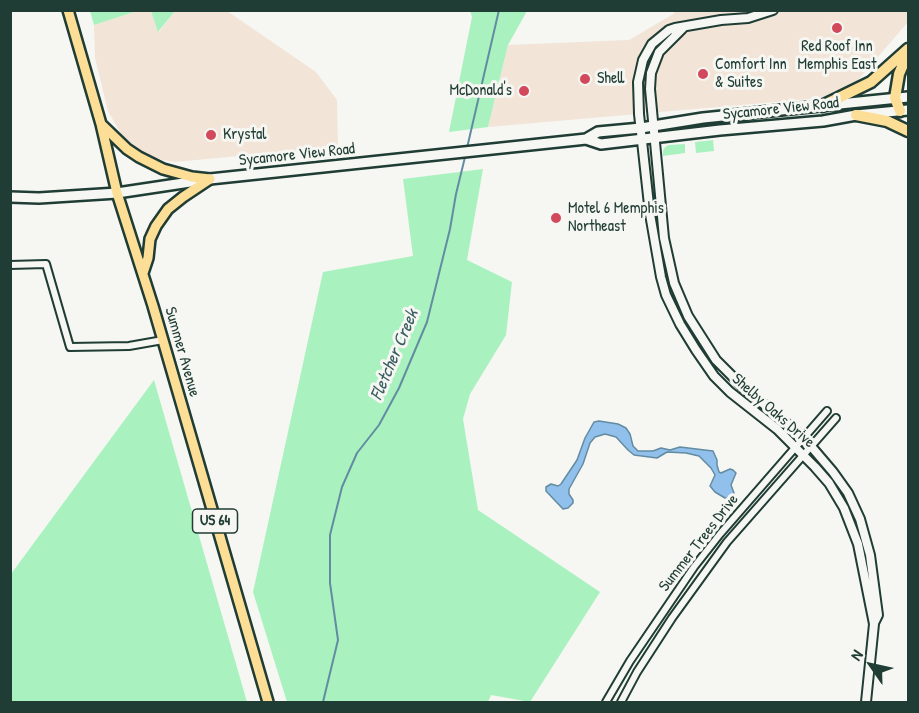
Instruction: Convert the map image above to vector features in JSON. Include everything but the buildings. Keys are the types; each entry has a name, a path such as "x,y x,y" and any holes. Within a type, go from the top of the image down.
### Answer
{"highway":[{"path":"904,111 895,98 899,74 909,51"},
{"path":"822,106 871,82 909,51"},
{"path":"856,116 887,121 909,131"}],"main road":[{"name":"Summer Avenue","path":"68,10 117,193 143,273 268,702"},
{"name":"Sycamore View Road","path":"10,196 39,198 117,193 210,179 586,139 598,132 642,128 703,118 909,97"},
{"name":"Sycamore View Road","path":"586,139 601,144 904,111"},
{"path":"100,124 127,149 163,169 210,179"},
{"path":"143,273 148,258 150,239 168,209 210,179"}],"street":[{"name":"Shelby Oaks Drive","path":"773,10 748,18 714,21 669,30 652,44 643,60 638,82 639,114 650,214 666,295 680,324 714,376 729,392 777,429 804,455 829,483 844,508 858,544 874,624 866,702"},
{"name":"Shelby Oaks Drive","path":"684,27 659,52 652,66 650,89 663,238 674,283 688,316 716,360 742,386 812,446 848,493 860,519 870,555 878,615 874,624"},
{"path":"10,265 46,264 70,347 129,346 162,340"},
{"name":"Summer Trees Drive","path":"606,702 630,661 694,567 827,411"},
{"name":"Summer Trees Drive","path":"621,702 637,672 672,618 727,543 836,418"}],"shaded area":[{"path":"137,11 151,11 159,32 175,11 227,11 316,72 337,100 338,147 174,162 154,158 135,148 121,134 108,111 95,58 94,25"},
{"path":"672,11 908,11 908,22 858,80 821,98 488,127 508,45 629,40 675,13"}],"green space":[{"path":"90,10 137,11 94,25"},
{"path":"151,10 175,11 158,32"},
{"path":"470,11 527,11 508,45 488,127 449,132 472,17"},
{"path":"713,140 714,151 696,153 695,142"},
{"path":"685,144 685,153 663,156 665,147"},
{"path":"483,169 467,260 512,282 506,335 470,394 463,419 478,510 600,592 530,702 491,695 488,702 287,702 253,592 323,272 413,256 403,179"},
{"path":"154,380 247,702 11,702 11,574"}],"water":[{"path":"594,422 618,424 626,428 633,446 638,451 653,451 661,448 670,450 680,447 713,451 719,472 730,469 736,473 731,485 733,495 725,498 715,492 710,486 715,475 699,456 667,452 657,458 634,455 616,437 605,434 595,437 590,443 583,464 569,489 573,503 563,509 546,491 546,487 551,484 558,486 561,484 577,460"}],"waterway":[{"name":"Fletcher Creek","path":"467,148 499,10"},
{"name":"Fletcher Creek","path":"323,702 338,640 330,583 330,535 342,487 357,453 379,425 399,388 427,322 466,153"}],"place":[{"name":"Red Roof Inn Memphis East","path":"837,28"},
{"name":"Comfort Inn & Suites","path":"703,74"},
{"name":"Shell","path":"585,79"},
{"name":"McDonald's","path":"524,91"},
{"name":"Krystal","path":"211,135"},
{"name":"Motel 6 Memphis Northeast","path":"556,218"}]}
